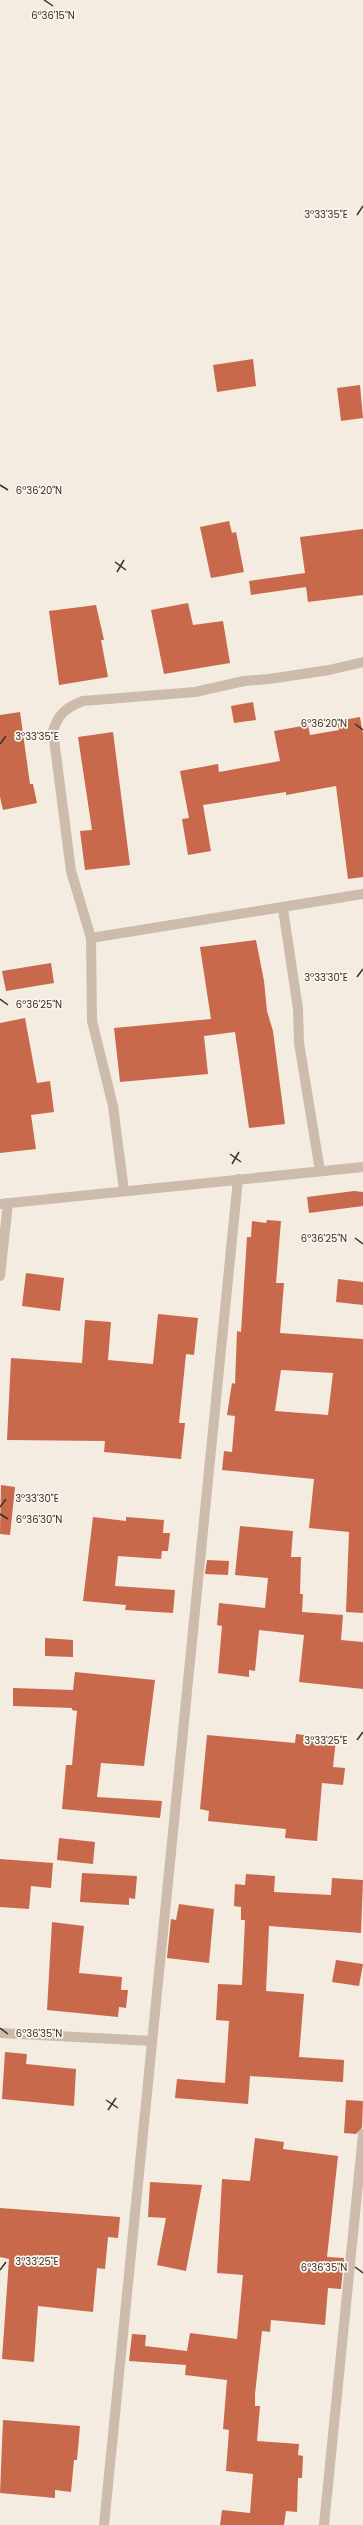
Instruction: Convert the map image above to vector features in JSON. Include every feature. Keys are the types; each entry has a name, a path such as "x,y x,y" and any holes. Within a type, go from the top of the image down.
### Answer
{"street":[{"path":"124,1191 113,1106 92,1021 90,938 71,871 53,731 56,720 62,712 83,701 195,692 244,680 269,679 329,670 363,662"},
{"path":"90,938 283,909 363,894"},
{"path":"283,909 298,1009 299,1043 320,1171"},
{"path":"0,1276 4,1203 363,1167"},
{"path":"104,2525 238,1179"},
{"path":"0,2033 152,2041"},
{"path":"324,2525 363,2134"}],"building":[{"path":"253,359 256,386 217,392 213,365"},
{"path":"360,385 363,418 341,421 337,388"},
{"path":"229,521 232,533 236,532 244,572 211,578 200,527"},
{"path":"363,529 363,595 308,602 306,587 251,595 249,581 305,573 300,537"},
{"path":"188,603 193,625 223,621 230,663 164,674 151,610"},
{"path":"96,605 104,640 101,640 108,677 59,685 49,611"},
{"path":"253,702 256,720 234,723 231,706"},
{"path":"20,712 30,784 33,784 37,803 3,810 0,797 0,715"},
{"path":"360,717 363,734 363,877 348,879 336,786 286,795 286,792 203,805 211,851 188,855 182,819 189,818 180,771 218,764 219,772 280,761 274,731 308,725 310,735 339,730 337,721"},
{"path":"113,732 130,865 85,870 80,831 92,830 78,737"},
{"path":"256,940 264,981 267,1011 273,1031 285,1124 249,1128 235,1032 204,1036 208,1074 120,1082 114,1028 211,1019 200,947"},
{"path":"51,963 54,983 6,991 2,971"},
{"path":"25,1018 37,1083 50,1081 54,1112 31,1115 36,1149 0,1153 0,1023"},
{"path":"354,1191 363,1192 363,1206 309,1213 307,1197"},
{"path":"267,1220 281,1221 276,1283 284,1283 280,1333 363,1339 363,1613 346,1612 349,1532 309,1528 314,1479 222,1470 224,1451 232,1452 235,1416 227,1415 232,1383 235,1384 237,1331 241,1332 247,1237 251,1237 252,1221 266,1223","holes":["281,1370 333,1373 328,1415 275,1411"]},
{"path":"26,1273 64,1278 60,1311 22,1306"},
{"path":"338,1279 363,1282 363,1305 336,1302"},
{"path":"158,1314 198,1318 194,1355 186,1354 179,1423 185,1423 181,1459 104,1452 105,1441 7,1440 11,1358 82,1363 85,1320 111,1322 108,1360 153,1364"},
{"path":"1,1485 15,1487 10,1535 0,1534"},
{"path":"93,1517 126,1521 126,1517 164,1520 163,1533 170,1533 168,1551 162,1551 161,1559 118,1556 115,1586 175,1590 173,1613 125,1610 126,1605 83,1601"},
{"path":"240,1526 293,1531 291,1557 301,1557 300,1594 303,1594 302,1612 343,1615 341,1640 363,1642 363,1689 299,1682 304,1635 259,1630 255,1671 249,1670 249,1677 218,1673 222,1626 217,1625 219,1603 265,1608 268,1578 235,1575"},
{"path":"207,1560 229,1561 228,1575 205,1574"},
{"path":"45,1638 73,1640 73,1657 45,1656"},
{"path":"75,1672 155,1680 144,1766 101,1763 97,1797 162,1801 160,1818 62,1809 66,1765 72,1765 77,1711 72,1710 72,1708 13,1706 13,1688 73,1690"},
{"path":"296,1734 336,1739 333,1767 345,1768 343,1785 322,1783 317,1841 285,1838 286,1829 208,1821 209,1811 200,1809 207,1735 295,1743"},
{"path":"59,1838 95,1842 93,1864 57,1860"},
{"path":"0,1859 53,1863 51,1888 31,1886 29,1909 0,1907"},
{"path":"82,1873 137,1876 135,1899 129,1898 129,1905 80,1902"},
{"path":"246,1874 275,1876 274,1892 331,1895 332,1878 363,1880 361,1933 269,1926 266,1991 304,1994 299,2057 344,2060 343,2082 250,2076 248,2104 175,2098 177,2079 225,2083 229,2021 216,2020 218,1984 242,1985 245,1920 241,1920 241,1907 234,1906 235,1884 245,1885"},
{"path":"179,1904 214,1909 209,1963 167,1958 171,1919 176,1920"},
{"path":"52,1922 84,1926 79,1973 122,1977 121,1990 128,1990 126,2008 119,2007 118,2017 47,2010"},
{"path":"336,1960 363,1964 359,1986 332,1982"},
{"path":"5,2052 27,2054 26,2064 76,2069 74,2106 2,2099"},
{"path":"346,2100 363,2101 362,2128 356,2134 344,2133"},
{"path":"255,2138 284,2142 283,2149 338,2156 327,2257 344,2258 341,2289 328,2288 325,2325 271,2320 270,2332 262,2331 255,2394 255,2406 260,2406 257,2441 299,2444 298,2455 303,2456 302,2478 298,2478 297,2512 286,2511 284,2525 220,2525 222,2510 250,2513 253,2474 226,2471 229,2430 223,2429 227,2380 185,2375 186,2365 129,2361 132,2334 146,2335 145,2346 187,2351 190,2333 237,2339 243,2275 217,2273 222,2179 250,2181"},
{"path":"150,2182 202,2185 186,2271 157,2265 166,2218 148,2217"},
{"path":"0,2208 120,2217 118,2238 108,2237 105,2269 97,2268 93,2312 38,2306 34,2362 2,2359 9,2259 0,2257"},
{"path":"3,2420 80,2426 77,2460 74,2460 71,2492 55,2490 55,2498 0,2493"}]}
